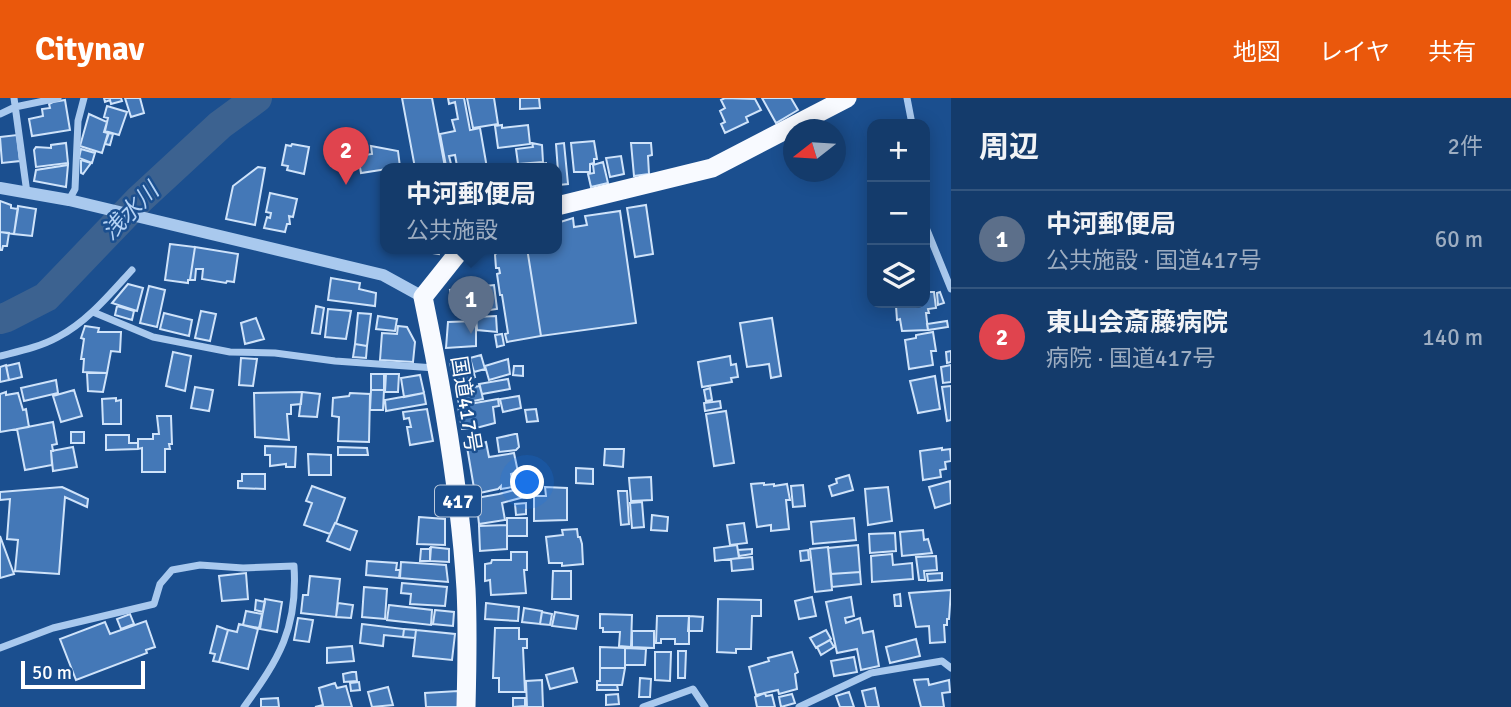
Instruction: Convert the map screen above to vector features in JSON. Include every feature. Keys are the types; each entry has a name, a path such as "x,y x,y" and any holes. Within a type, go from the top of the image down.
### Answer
{"highway":[{"path":"562,205 712,168 847,98"},
{"path":"423,297 457,254"},
{"name":"国道417号","path":"423,297 438,368 458,499 466,589 466,707"}],"street":[{"path":"13,98 27,193"},
{"path":"0,114 15,107 58,98"},
{"path":"72,201 78,121 84,98"},
{"path":"907,98 911,119"},
{"path":"0,188 72,201 383,275 423,297"},
{"path":"930,237 951,289"},
{"path":"0,356 35,347 60,336 93,312 132,270"},
{"path":"93,312 153,337 230,352 275,353 335,361 438,368"},
{"path":"0,648 53,628 155,604 160,584 172,570 200,565 243,568 294,566 294,598 282,650 244,707"},
{"path":"799,707 871,673 942,661 951,668"},
{"path":"643,707 693,689 705,707"}],"building":[{"path":"104,98 121,98 122,101 111,104 110,100 105,102"},
{"path":"125,98 140,98 144,113 131,117"},
{"path":"402,98 432,98 444,163 414,163"},
{"path":"448,98 464,98 470,130 480,128 486,163 456,163 455,155 449,156 451,163 445,163 440,134 455,131 452,120 458,119 455,102 449,104"},
{"path":"467,98 494,98 498,124 473,128"},
{"path":"520,98 539,98 540,108 520,109"},
{"path":"762,98 791,98 798,110 776,123"},
{"path":"755,99 761,110 746,117 748,122 725,133 721,124 725,122 720,111 725,108 721,100"},
{"path":"65,100 70,130 32,136 29,119 43,116 42,109 50,108 49,104"},
{"path":"107,106 127,112 119,135 105,131 108,118 104,117"},
{"path":"89,114 107,122 104,132 108,133 102,153 80,146"},
{"path":"502,125 502,128 528,125 530,144 498,148 495,126"},
{"path":"109,133 113,134 110,145 105,144"},
{"path":"17,135 20,161 2,163 0,137"},
{"path":"594,141 597,159 590,164 590,172 574,172 571,143"},
{"path":"66,143 68,163 36,167 36,147 51,148 51,145"},
{"path":"532,143 542,145 543,162 518,163 516,149 533,147"},
{"path":"564,143 568,184 562,185 562,163 557,163 556,144"},
{"path":"631,143 651,143 652,155 648,156 649,174 634,176"},
{"path":"286,145 309,147 304,174 287,170 288,166 282,165"},
{"path":"371,146 398,151 400,163 380,163 380,170 361,173 358,156 372,154"},
{"path":"81,149 95,153 92,163 79,158"},
{"path":"621,156 624,174 610,177 606,158"},
{"path":"81,160 91,163 83,174 81,173"},
{"path":"603,162 608,183 591,187 588,174 594,173 593,165"},
{"path":"68,165 66,187 34,181 36,170"},
{"path":"258,167 265,168 255,225 226,219 233,186"},
{"path":"270,193 297,199 293,217 289,216 290,224 287,224 285,232 264,228 271,213 266,212"},
{"path":"0,201 18,209 14,234 0,232"},
{"path":"646,205 653,254 635,257 627,208"},
{"path":"18,206 36,209 32,236 14,234"},
{"path":"620,211 636,323 541,336 528,254 562,254 562,221 573,218 574,227 587,225 585,216"},
{"path":"0,232 9,233 7,246 3,246 2,250 0,250"},
{"path":"170,244 195,247 188,283 165,280"},
{"path":"195,247 238,254 234,282 202,279 203,269 196,269 195,280 190,280"},
{"path":"528,254 541,336 507,342 505,334 508,333 497,274 500,273 499,268 496,268 495,255"},
{"path":"331,278 360,283 359,289 376,293 375,306 328,300"},
{"path":"128,284 143,288 137,311 112,303"},
{"path":"494,285 497,309 476,312 472,306 469,307 467,288"},
{"path":"149,286 165,290 157,327 140,323"},
{"path":"467,288 469,307 452,309 450,290"},
{"path":"930,292 934,292 936,308 928,309 929,313 926,313 928,330 902,331 900,319 897,320 896,308 930,308"},
{"path":"940,292 944,303 938,305 937,293"},
{"path":"117,306 134,311 132,320 115,315"},
{"path":"316,306 324,308 320,334 312,333"},
{"path":"328,309 351,311 346,339 325,337"},
{"path":"201,311 216,314 210,341 195,338"},
{"path":"164,313 192,320 189,336 160,329"},
{"path":"358,313 371,314 367,346 355,344"},
{"path":"378,316 397,319 395,331 376,329"},
{"path":"496,316 497,332 477,330 476,317"},
{"path":"256,318 264,339 245,344 241,323"},
{"path":"772,318 781,376 771,378 769,364 747,367 740,323"},
{"path":"476,321 476,346 446,348 448,322"},
{"path":"947,321 948,327 928,330 927,324"},
{"path":"85,326 99,328 98,332 121,332 120,352 111,351 107,373 83,372 84,359 81,359 84,339 81,338"},
{"path":"398,326 407,327 415,342 413,362 380,360 382,333 397,334"},
{"path":"933,332 936,351 931,351 933,365 909,369 905,340"},
{"path":"502,334 504,345 497,347 495,335"},
{"path":"355,344 367,346 366,358 353,357"},
{"path":"951,351 951,362 947,363 946,352"},
{"path":"173,352 191,356 185,391 166,386"},
{"path":"481,355 485,369 474,372 470,358"},
{"path":"730,356 731,365 736,364 738,377 731,378 732,382 702,387 698,362"},
{"path":"241,358 257,359 253,386 239,385"},
{"path":"470,358 475,377 455,383 450,363"},
{"path":"508,359 510,374 489,380 485,366"},
{"path":"19,363 22,377 9,380 6,366"},
{"path":"6,365 9,380 0,382 0,367"},
{"path":"951,365 951,382 943,383 941,367"},
{"path":"514,366 523,366 523,376 513,375"},
{"path":"87,373 107,373 103,392 88,391"},
{"path":"371,374 384,374 384,390 371,390"},
{"path":"386,374 399,374 398,392 385,392"},
{"path":"420,375 424,393 404,397 401,378"},
{"path":"935,376 940,409 918,413 910,381"},
{"path":"508,379 510,389 482,394 479,384"},
{"path":"56,380 58,393 24,401 21,388"},
{"path":"480,386 483,399 459,404 456,390"},
{"path":"951,386 951,420 947,421 942,387"},
{"path":"195,387 213,390 209,411 191,408"},
{"path":"710,388 712,400 706,401 704,390"},
{"path":"74,390 82,416 61,422 53,396"},
{"path":"371,390 384,390 383,410 370,410"},
{"path":"6,392 6,395 18,393 23,410 26,409 29,427 0,432 0,394"},
{"path":"302,392 301,404 291,405 291,414 287,414 289,440 255,437 254,393"},
{"path":"302,392 320,394 317,417 299,416"},
{"path":"350,393 370,394 369,442 338,441 339,417 332,416 333,398 349,396"},
{"path":"424,393 426,404 386,411 385,400"},
{"path":"519,396 521,408 503,412 500,399"},
{"path":"116,398 116,401 121,400 121,424 103,424 102,399"},
{"path":"498,399 499,406 493,407 495,423 462,429 458,406"},
{"path":"720,401 721,408 705,411 704,403"},
{"path":"427,409 433,441 410,445 407,427 411,427 409,418 404,419 403,412"},
{"path":"536,409 538,421 527,422 525,410"},
{"path":"726,411 734,463 714,466 706,414"},
{"path":"157,416 171,416 172,444 169,444 170,449 165,449 165,472 142,472 142,448 138,449 138,439 153,439 153,434 159,434"},
{"path":"53,422 57,444 52,445 52,465 25,470 17,429"},
{"path":"71,432 84,432 84,443 71,443"},
{"path":"517,434 519,447 516,450 499,452 497,438"},
{"path":"106,435 129,435 129,443 138,443 138,449 106,450"},
{"path":"486,442 489,457 514,453 518,472 511,474 513,487 501,489 501,486 475,494 467,447"},
{"path":"265,446 296,447 295,467 286,467 286,464 270,466 270,455 265,455"},
{"path":"73,447 77,467 53,471 51,451"},
{"path":"338,447 367,448 368,455 338,455"},
{"path":"605,449 624,449 623,467 604,465"},
{"path":"950,449 951,461 945,462 946,469 940,470 941,477 923,480 920,451"},
{"path":"308,454 331,455 331,475 309,475"},
{"path":"576,468 593,469 593,484 576,483"},
{"path":"242,474 265,474 265,489 238,488"},
{"path":"849,475 853,490 832,496 829,486 837,483 836,479"},
{"path":"651,477 652,500 631,501 629,478"},
{"path":"950,481 951,503 935,508 929,487"},
{"path":"764,483 774,486 787,484 790,500 786,500 789,529 771,531 771,525 757,527 751,484"},
{"path":"803,485 805,506 793,507 791,486"},
{"path":"312,486 345,498 330,534 304,525 312,503 306,501"},
{"path":"62,487 88,499 87,507 65,497 59,574 15,571 18,540 7,539 10,499 0,500 0,492"},
{"path":"545,487 567,488 567,520 534,521 534,496 546,496"},
{"path":"888,487 892,521 868,525 865,489"},
{"path":"522,488 524,497 502,503 505,520 479,524 476,498"},
{"path":"618,491 627,491 629,524 621,525"},
{"path":"642,502 644,527 632,528 630,503"},
{"path":"526,503 526,514 516,515 515,504"},
{"path":"652,515 668,517 667,531 651,530"},
{"path":"419,517 445,519 445,545 417,544"},
{"path":"507,518 527,518 527,536 507,536"},
{"path":"854,518 856,540 813,544 811,522"},
{"path":"335,523 357,531 350,550 327,541"},
{"path":"744,523 747,543 730,545 727,525"},
{"path":"507,525 507,549 480,551 479,526"},
{"path":"577,529 582,544 583,564 562,566 562,563 549,563 546,537 563,535 562,530"},
{"path":"923,530 924,540 928,539 932,553 902,556 900,532"},
{"path":"895,533 896,551 870,553 869,534"},
{"path":"0,536 14,574 0,578"},
{"path":"737,545 739,558 715,561 714,548"},
{"path":"858,545 860,572 831,574 828,548"},
{"path":"431,547 449,549 449,562 430,561"},
{"path":"828,547 832,590 815,592 810,549"},
{"path":"421,549 430,549 430,561 420,561"},
{"path":"752,549 752,554 739,556 738,550"},
{"path":"808,550 809,560 801,561 800,551"},
{"path":"511,552 527,552 527,570 524,570 526,593 491,595 490,580 485,581 485,564 491,563 492,560 511,560"},
{"path":"892,554 893,565 912,563 913,579 872,582 871,556"},
{"path":"936,556 937,570 924,571 925,580 919,580 916,557"},
{"path":"752,557 753,569 732,571 731,559"},
{"path":"367,561 397,563 399,578 366,575"},
{"path":"401,562 446,565 448,582 400,578"},
{"path":"553,571 571,571 571,599 552,599"},
{"path":"860,572 861,584 832,587 831,574"},
{"path":"246,573 248,599 222,601 219,576"},
{"path":"942,573 942,580 928,581 927,574"},
{"path":"310,576 340,579 336,617 301,613 303,595 308,595"},
{"path":"402,583 447,587 445,606 410,604 411,594 401,593"},
{"path":"364,587 387,589 385,619 362,617"},
{"path":"951,590 949,619 947,625 944,625 945,642 930,643 929,626 916,627 909,593"},
{"path":"900,594 901,606 895,606 894,595"},
{"path":"812,597 816,616 799,619 795,601"},
{"path":"851,597 854,616 845,618 846,623 860,618 863,633 873,631 879,666 861,670 857,649 837,653 826,602"},
{"path":"265,599 282,602 277,632 260,629"},
{"path":"718,599 761,600 761,616 752,616 751,649 736,649 736,653 717,652"},
{"path":"256,600 265,602 263,612 255,610"},
{"path":"338,603 353,605 351,618 336,617"},
{"path":"486,603 519,607 518,621 485,619"},
{"path":"389,605 432,610 431,625 387,620"},
{"path":"524,608 542,611 540,624 522,622"},
{"path":"435,610 454,612 453,626 433,624"},
{"path":"246,611 262,614 259,628 243,625"},
{"path":"542,612 552,614 550,625 540,624"},
{"path":"555,612 578,616 576,629 552,626"},
{"path":"130,614 134,624 121,629 117,619"},
{"path":"600,614 632,615 631,647 619,646 620,632 603,632 603,628 600,628"},
{"path":"657,616 689,616 689,644 675,644 675,639 661,639 661,643 656,643"},
{"path":"689,616 703,617 702,631 688,631"},
{"path":"298,618 313,620 309,642 294,640"},
{"path":"146,621 155,647 146,650 147,653 76,680 60,639 105,622 110,634"},
{"path":"239,624 258,629 248,669 219,662 228,630 237,632"},
{"path":"362,624 404,629 403,637 384,635 383,646 360,643"},
{"path":"217,626 228,630 219,662 213,661 215,654 210,653"},
{"path":"495,628 519,628 519,639 527,639 527,648 523,648 525,692 499,692 499,678 493,678"},
{"path":"404,629 416,630 415,638 403,637"},
{"path":"416,630 455,634 452,660 413,656"},
{"path":"826,630 831,639 816,648 810,638"},
{"path":"632,631 654,631 654,648 632,647"},
{"path":"916,639 920,656 890,663 886,647"},
{"path":"830,640 834,647 821,655 817,647"},
{"path":"352,646 354,661 327,663 327,648"},
{"path":"600,647 625,648 625,668 600,668"},
{"path":"625,648 646,649 645,665 625,665"},
{"path":"678,651 686,651 685,678 678,678"},
{"path":"655,652 671,652 670,681 655,680"},
{"path":"792,652 798,672 795,674 797,689 779,694 778,690 756,695 749,667 769,661 768,658"},
{"path":"854,657 857,672 834,676 831,661"},
{"path":"573,668 577,682 550,689 546,675"},
{"path":"600,668 625,668 622,685 597,685 597,681 600,681"},
{"path":"356,672 357,681 344,682 343,674"},
{"path":"640,678 651,679 650,697 639,697"},
{"path":"928,679 929,685 949,680 950,692 942,693 944,707 921,707 914,680"},
{"path":"542,680 543,707 527,707 526,681"},
{"path":"359,682 360,690 351,691 350,683"},
{"path":"335,683 337,688 346,686 352,707 315,707 323,705 319,688"},
{"path":"597,685 617,685 618,690 597,690"},
{"path":"388,687 393,705 372,707 368,692"},
{"path":"875,688 879,707 866,707 862,691"},
{"path":"458,691 459,707 426,707 425,693"},
{"path":"849,692 854,707 840,707 836,696"},
{"path":"765,693 766,696 772,695 775,707 757,707 755,697"},
{"path":"618,694 619,704 606,705 606,695"},
{"path":"792,694 795,703 781,707 779,697"},
{"path":"278,698 279,707 261,707 261,699"},
{"path":"513,698 525,698 525,706 513,707"}],"waterway":[{"name":"浅水川","path":"0,319 46,297 140,199 220,125 257,98"}],"place":[{"name":"東山会斎藤病院","path":"346,185"},
{"name":"中河郵便局","path":"471,334"}]}
